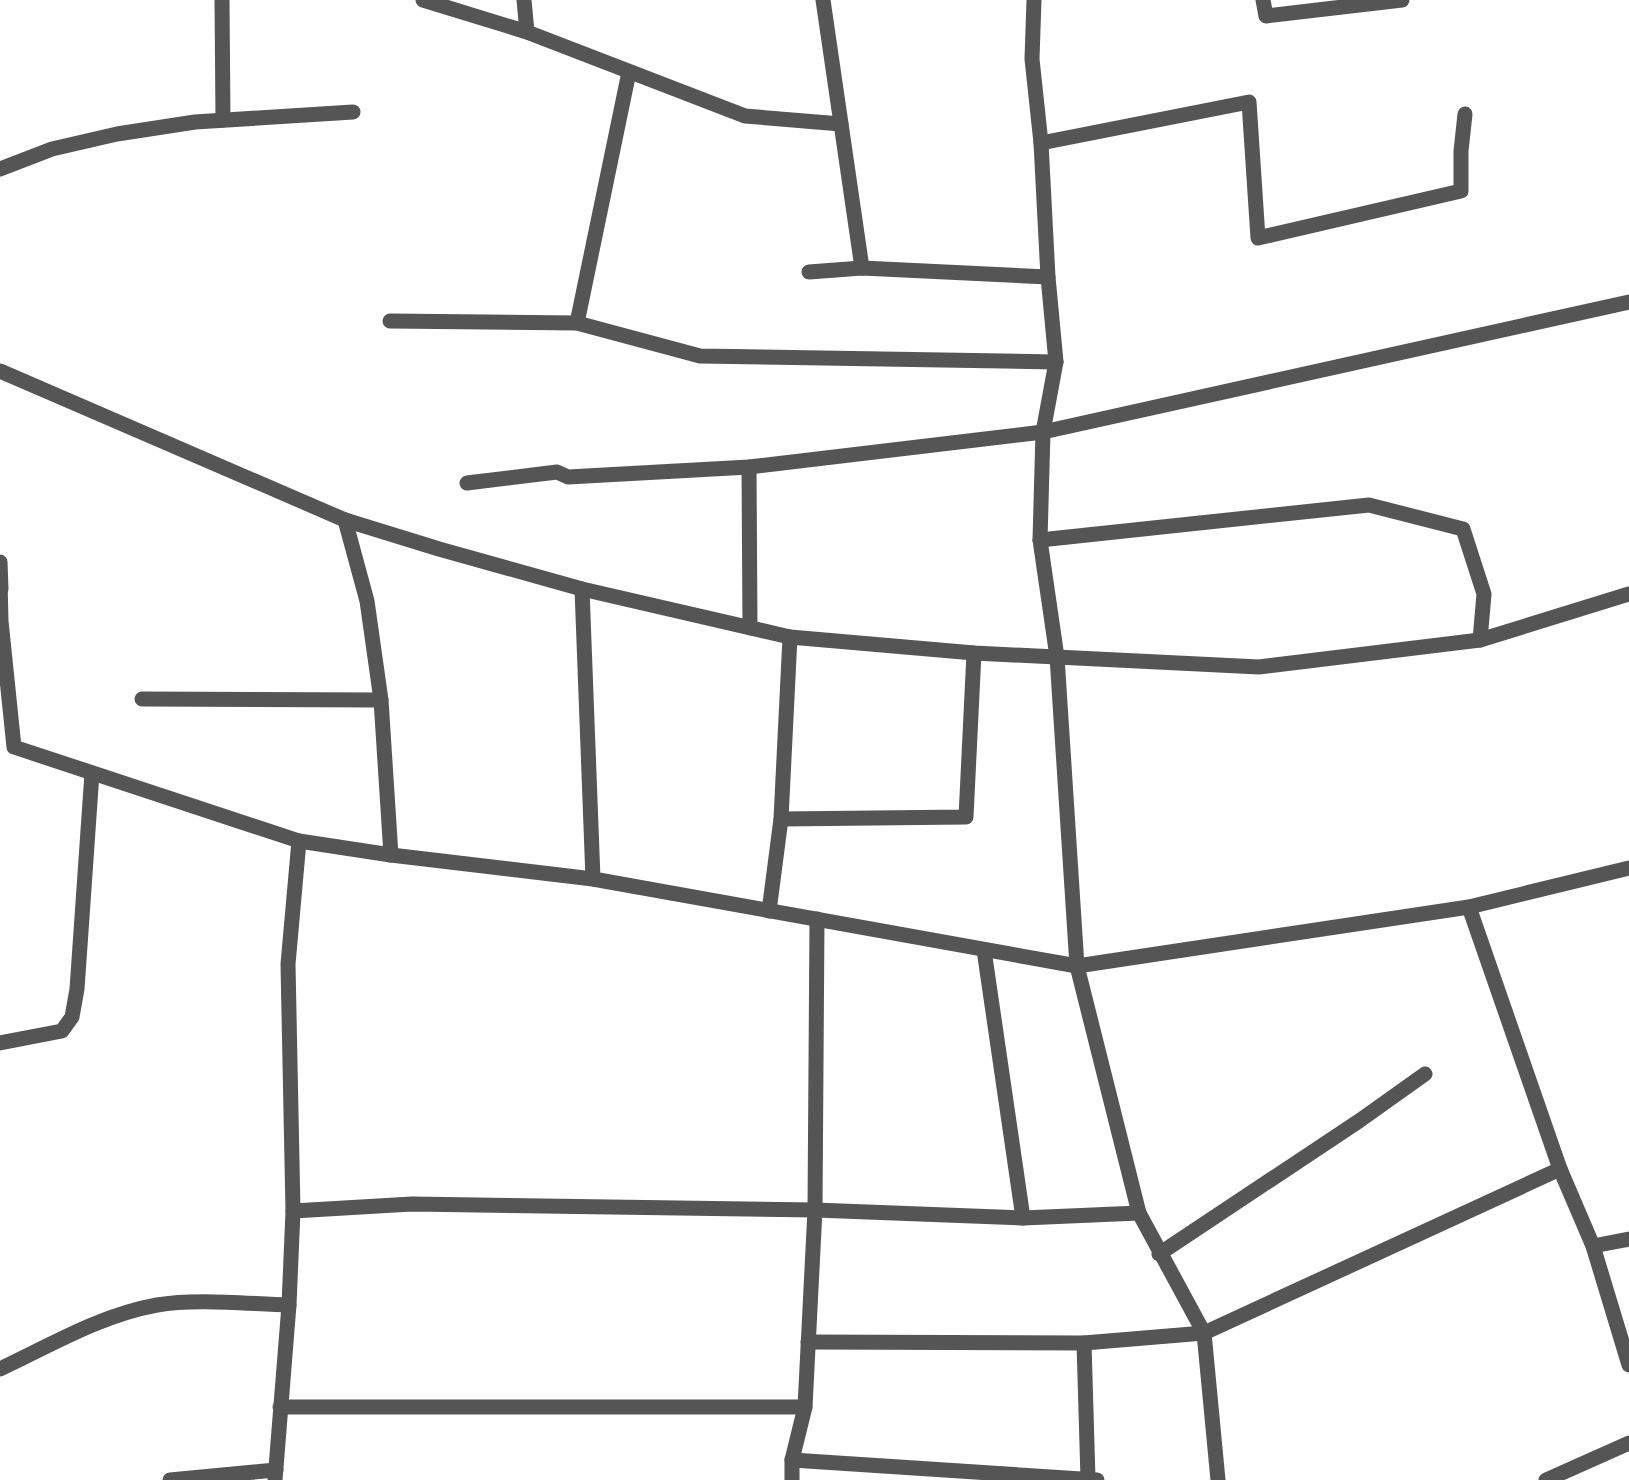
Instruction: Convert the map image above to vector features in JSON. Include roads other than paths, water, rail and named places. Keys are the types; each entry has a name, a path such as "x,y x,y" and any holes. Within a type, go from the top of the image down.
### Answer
{"street":[{"path":"222,0 223,120"},
{"path":"423,0 527,32 745,116 841,124"},
{"path":"524,0 527,32"},
{"path":"823,0 862,268"},
{"path":"1034,0 1032,59 1041,143 1048,277 1056,362 1043,432 1040,540 1057,657 1077,966 1139,1213 1204,1334 1218,1480"},
{"path":"1263,0 1266,16 1402,0"},
{"path":"577,323 628,72"},
{"path":"1041,143 1248,102 1258,238 1461,191 1461,150 1465,114"},
{"path":"0,169 52,149 117,134 195,122 353,111"},
{"path":"809,272 862,268 1048,277"},
{"path":"467,483 557,472 568,477 749,467 1043,432 1629,302"},
{"path":"390,321 577,323 700,356 1056,362"},
{"path":"0,371 345,520 582,589 790,637 974,653 1259,667 1480,640 1629,594"},
{"path":"749,467 750,628"},
{"path":"1040,540 1369,505 1463,529 1484,594 1480,640"},
{"path":"345,520 367,601 381,700 392,855"},
{"path":"0,562 7,748 92,773 299,841 392,855 592,879 1077,966 1469,908 1629,868"},
{"path":"0,581 2,621"},
{"path":"582,589 592,879"},
{"path":"769,911 781,819 790,637"},
{"path":"781,819 966,817 974,653"},
{"path":"142,699 381,700"},
{"path":"0,1042 62,1031 72,1017 77,989 92,773"},
{"path":"170,1480 276,1475 289,1305 293,1211 288,964 299,841"},
{"path":"1469,908 1560,1169 1593,1246 1629,1365"},
{"path":"792,1480 792,1460 805,1407 815,1210 817,919"},
{"path":"984,950 1023,1218"},
{"path":"1159,1254 1359,1121 1425,1074"},
{"path":"808,1342 1084,1343 1204,1334 1560,1169"},
{"path":"293,1211 412,1204 815,1210 1023,1218 1139,1213"},
{"path":"1593,1246 1629,1239"},
{"path":"0,1369 116,1315 158,1305 187,1302 289,1305"},
{"path":"792,1460 1092,1480 1084,1343"},
{"path":"280,1407 805,1407"},
{"path":"1546,1480 1629,1443"}]}
